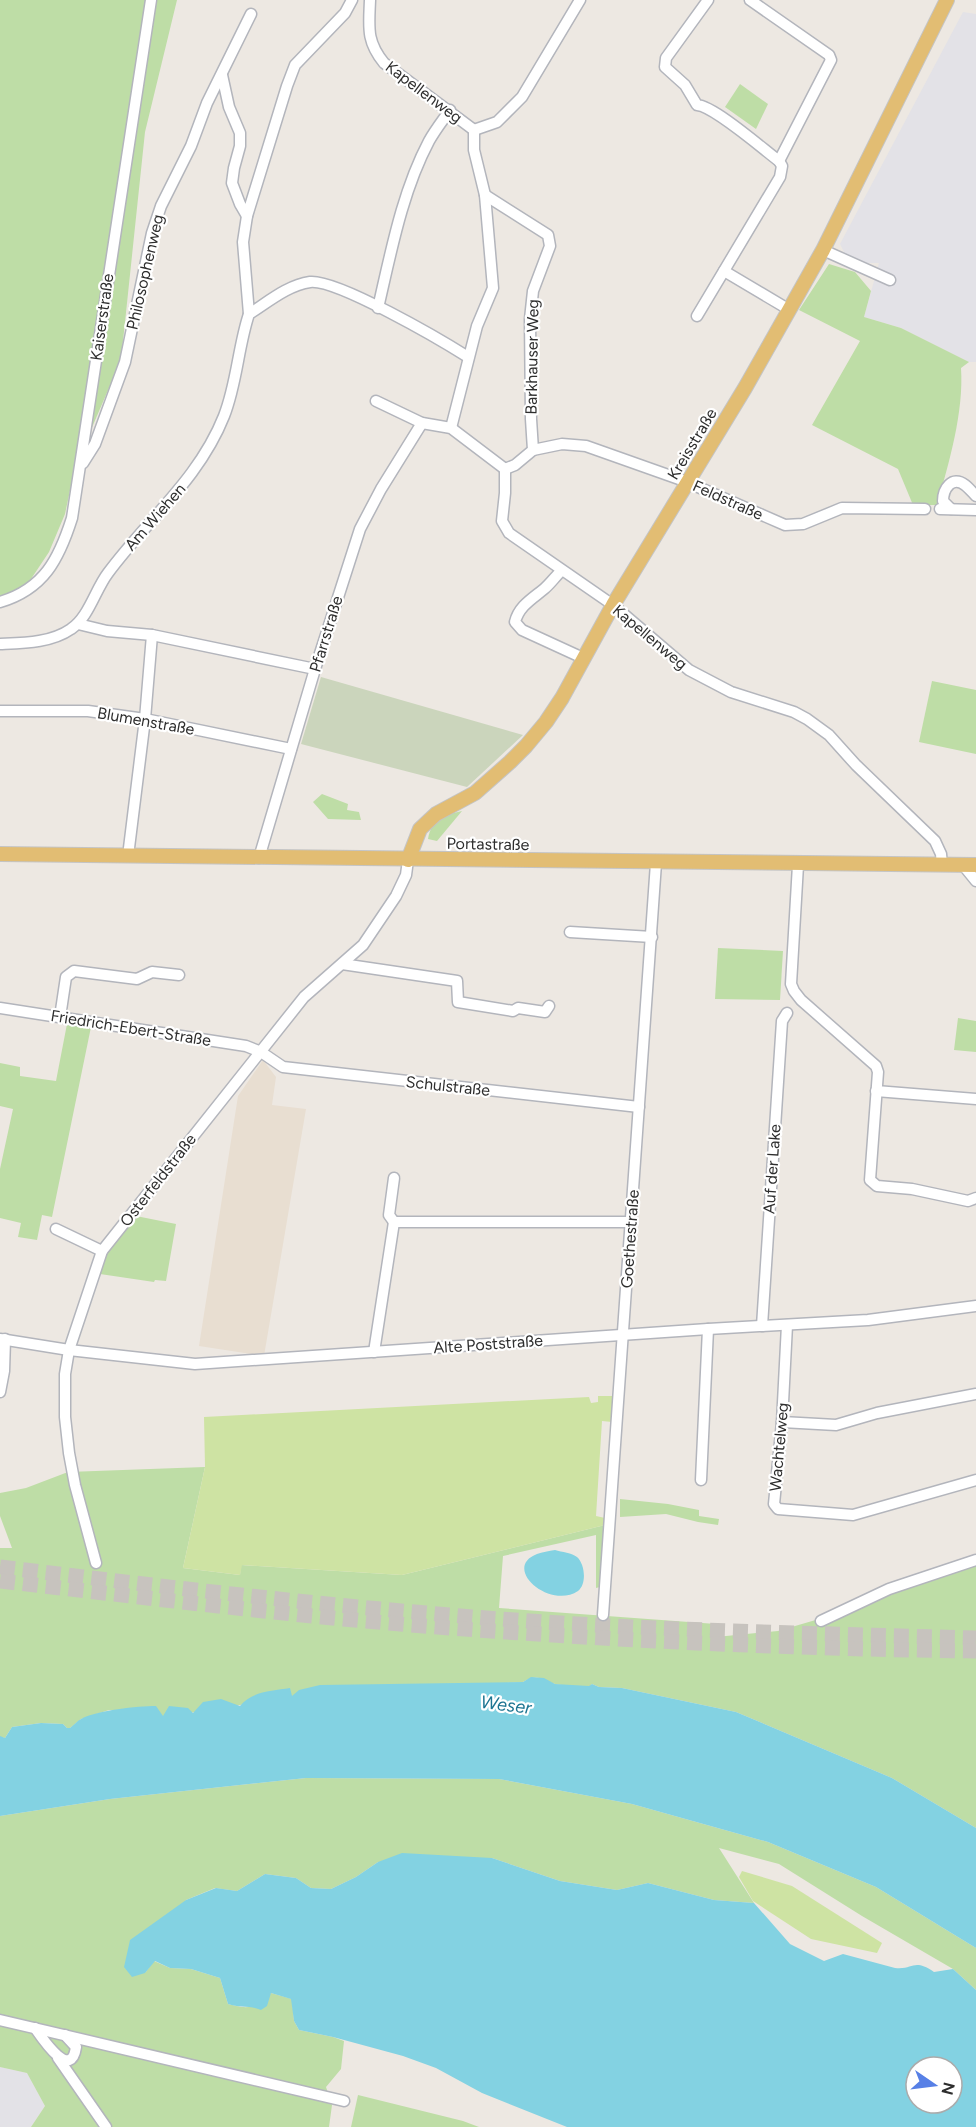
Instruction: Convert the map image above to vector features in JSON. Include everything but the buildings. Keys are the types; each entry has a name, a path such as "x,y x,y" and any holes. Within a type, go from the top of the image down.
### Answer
{"main road":[{"name":"Kreisstraße","path":"408,860 420,829 436,814 475,793 526,746 546,722 613,605 745,388 823,250 947,0"},
{"name":"Portastraße","path":"0,854 798,865 969,865"}],"street":[{"name":"Kaiserstraße","path":"0,602 35,585 45,574 65,540 72,518 151,0"},
{"path":"352,0 345,13 295,65 287,86 247,216 243,242 249,314 296,286 312,282 325,283 378,308 468,357"},
{"name":"Kapellenweg","path":"370,0 369,35 374,51 384,63 474,130 474,150 485,195 493,288 477,326 451,428"},
{"path":"474,130 497,122 522,97 579,0"},
{"path":"697,316 780,177 782,166 779,161 715,112 702,105 697,105 685,85 665,67 666,58 708,0"},
{"path":"750,0 829,55 831,60 779,161"},
{"name":"Philosophenweg","path":"81,468 95,444 125,362 152,233 160,206 191,146 207,103 252,14"},
{"path":"222,74 229,107 240,133 240,146 232,183 247,216"},
{"path":"378,308 396,230 411,185 429,141 450,110"},
{"name":"Barkhauser Weg","path":"485,195 548,235 550,246 533,291 530,319 533,450"},
{"path":"823,250 890,280"},
{"path":"724,271 788,309"},
{"name":"Am Wiehen","path":"78,624 106,575 176,494 206,455 225,414 249,314"},
{"path":"376,401 422,423 451,428 505,469 515,465 533,450"},
{"name":"Pfarrstraße","path":"259,858 315,669 360,530 381,489 422,423"},
{"name":"Feldstraße","path":"533,450 562,444 585,446 688,483 784,525 803,524 842,508 925,509"},
{"name":"Kapellenweg","path":"505,469 502,521 505,528 561,571 613,605 689,670 731,692 794,712 829,735 856,765 935,841 941,854 942,865"},
{"path":"976,496 964,483 949,484 943,492 946,509 976,510"},
{"path":"561,571 544,589 532,597 517,614 515,622 522,630 583,658"},
{"path":"0,644 32,642 55,637 68,632 78,624 107,631 152,635 315,669"},
{"path":"128,856 145,719 152,635"},
{"name":"Blumenstraße","path":"0,711 88,711 145,719 291,749"},
{"name":"Osterfeldstraße","path":"96,1563 75,1485 69,1453 65,1417 65,1374 69,1350 102,1251 304,997 363,945 396,896 406,875 408,860"},
{"name":"Goethestraße","path":"603,1615 656,863"},
{"path":"798,865 791,984 801,1000 876,1066 878,1072 870,1180 873,1184 912,1189 968,1201 976,1198"},
{"path":"969,865 976,881"},
{"path":"570,932 652,937"},
{"path":"342,963 458,981 458,1002 513,1011 518,1008 545,1012 549,1006"},
{"path":"60,1017 66,977 74,971 137,979 152,972 179,975"},
{"name":"Friedrich-Ebert-Straße","path":"0,1008 246,1046 261,1052"},
{"name":"Auf der Lake","path":"762,1326 782,1021 787,1013"},
{"name":"Schulstraße","path":"261,1052 283,1067 639,1107"},
{"path":"876,1091 976,1099"},
{"path":"374,1352 394,1222 389,1215 394,1178"},
{"path":"394,1222 631,1222"},
{"path":"56,1229 102,1251"},
{"name":"Alte Poststraße","path":"2,1339 69,1350 195,1364 868,1320 976,1306"},
{"name":"Wachtelweg","path":"787,1325 782,1422 774,1504 778,1509 853,1515 976,1480"},
{"path":"701,1480 708,1329"},
{"path":"0,1392 4,1371 2,1339"},
{"path":"782,1422 836,1425 876,1413 976,1394"},
{"path":"821,1621 889,1589 976,1560"},
{"path":"0,2020 344,2101"},
{"path":"35,2028 106,2127"},
{"path":"58,2058 71,2059 75,2054 76,2047 65,2034"}],"shaded area":[{"path":"963,12 976,14 976,362 969,362 901,328 864,317 879,263 864,263 845,254 840,244"},
{"path":"263,1060 276,1077 272,1105 306,1109 264,1356 199,1346 238,1096"},
{"path":"0,2067 27,2073 45,2106 31,2127 0,2127"}],"green space":[{"path":"0,0 177,0 145,132 121,360 75,467 65,514 49,552 29,582 20,589 0,597"},
{"path":"740,84 768,104 756,129 725,107"},
{"path":"829,264 855,272 871,291 864,317 901,328 969,362 961,368 958,420 937,505 913,505 898,469 812,425 860,341 799,310"},
{"path":"321,677 523,735 467,787 301,744"},
{"path":"932,681 976,690 976,754 919,742"},
{"path":"322,794 348,804 347,810 359,812 361,820 328,819 313,802"},
{"path":"462,811 437,841 428,839 436,822 445,816"},
{"path":"718,948 783,951 780,1000 715,999"},
{"path":"958,1018 976,1021 976,1052 954,1050"},
{"path":"67,1024 91,1027 52,1217 42,1215 37,1240 18,1237 21,1223 0,1218 0,1169 13,1109 0,1106 0,1063 20,1067 20,1076 56,1081"},
{"path":"136,1216 176,1224 166,1281 155,1280 154,1282 100,1274 106,1255"},
{"path":"598,1396 614,1396 612,1422 602,1421 596,1516 605,1518 605,1525 402,1575 242,1565 240,1575 183,1568 205,1467 204,1417 589,1397 591,1403 598,1402"},
{"path":"205,1467 183,1568 240,1575 241,1565 402,1575 605,1525 600,1587 596,1588 596,1535 503,1556 499,1608 716,1624 716,1637 778,1631 819,1619 976,1558 976,1828 892,1778 736,1712 622,1688 599,1687 592,1684 589,1687 559,1685 540,1678 523,1682 292,1697 163,1717 109,1710 81,1719 70,1728 63,1724 41,1723 12,1727 5,1738 0,1737 0,1548 12,1548 0,1516 0,1493 26,1488 68,1472"},
{"path":"620,1499 699,1510 699,1516 719,1519 718,1525 666,1514 620,1517"},
{"path":"306,1778 499,1779 632,1804 768,1842 876,1887 976,1948 976,1990 953,1969 779,1864 719,1848 754,1903 714,1900 648,1883 617,1890 560,1881 492,1858 378,1862 356,1877 331,1889 311,1888 296,1878 265,1874 237,1891 215,1888 186,1900 145,1973 154,1961 170,1968 191,1969 220,1978 228,2004 236,2006 251,2006 271,1993 292,1999 294,2021 299,2030 344,2041 341,2069 326,2087 332,2105 329,2127 31,2127 45,2106 27,2073 0,2067 0,1816 110,1799"},
{"path":"742,1871 792,1886 882,1943 877,1953 811,1939 753,1901 739,1877"},
{"path":"358,2095 463,2121 479,2127 351,2127"}],"water":[{"path":"555,1550 572,1554 580,1560 584,1579 578,1591 567,1595 555,1595 543,1591 527,1577 524,1568 527,1560 537,1554"},
{"name":"Weser","path":"531,1677 544,1678 555,1684 589,1686 592,1684 599,1687 622,1688 736,1712 892,1778 976,1828 976,1948 876,1887 768,1842 632,1804 499,1779 306,1778 110,1799 0,1816 0,1736 5,1738 12,1727 41,1723 63,1724 70,1728 88,1716 139,1707 156,1706 163,1716 169,1706 188,1708 193,1713 203,1702 221,1699 240,1706 250,1697 263,1692 290,1688 292,1696 299,1690 320,1685 523,1682"},
{"path":"402,1853 492,1858 560,1881 617,1890 648,1883 714,1900 754,1903 790,1944 824,1961 843,1954 895,1968 917,1965 934,1972 953,1969 976,1990 976,2127 567,2127 482,2093 436,2068 403,2056 299,2030 294,2021 291,1999 271,1993 267,2006 261,2010 232,2005 228,2004 220,1978 191,1969 170,1968 155,1961 145,1973 132,1977 124,1967 130,1940 186,1900 216,1888 237,1891 265,1874 296,1878 311,1888 331,1889 356,1877 378,1862"}],"tunnel":[{"path":"0,1567 281,1599 516,1620 713,1630 976,1638"},
{"path":"0,1581 394,1624 713,1644 976,1651"}]}
